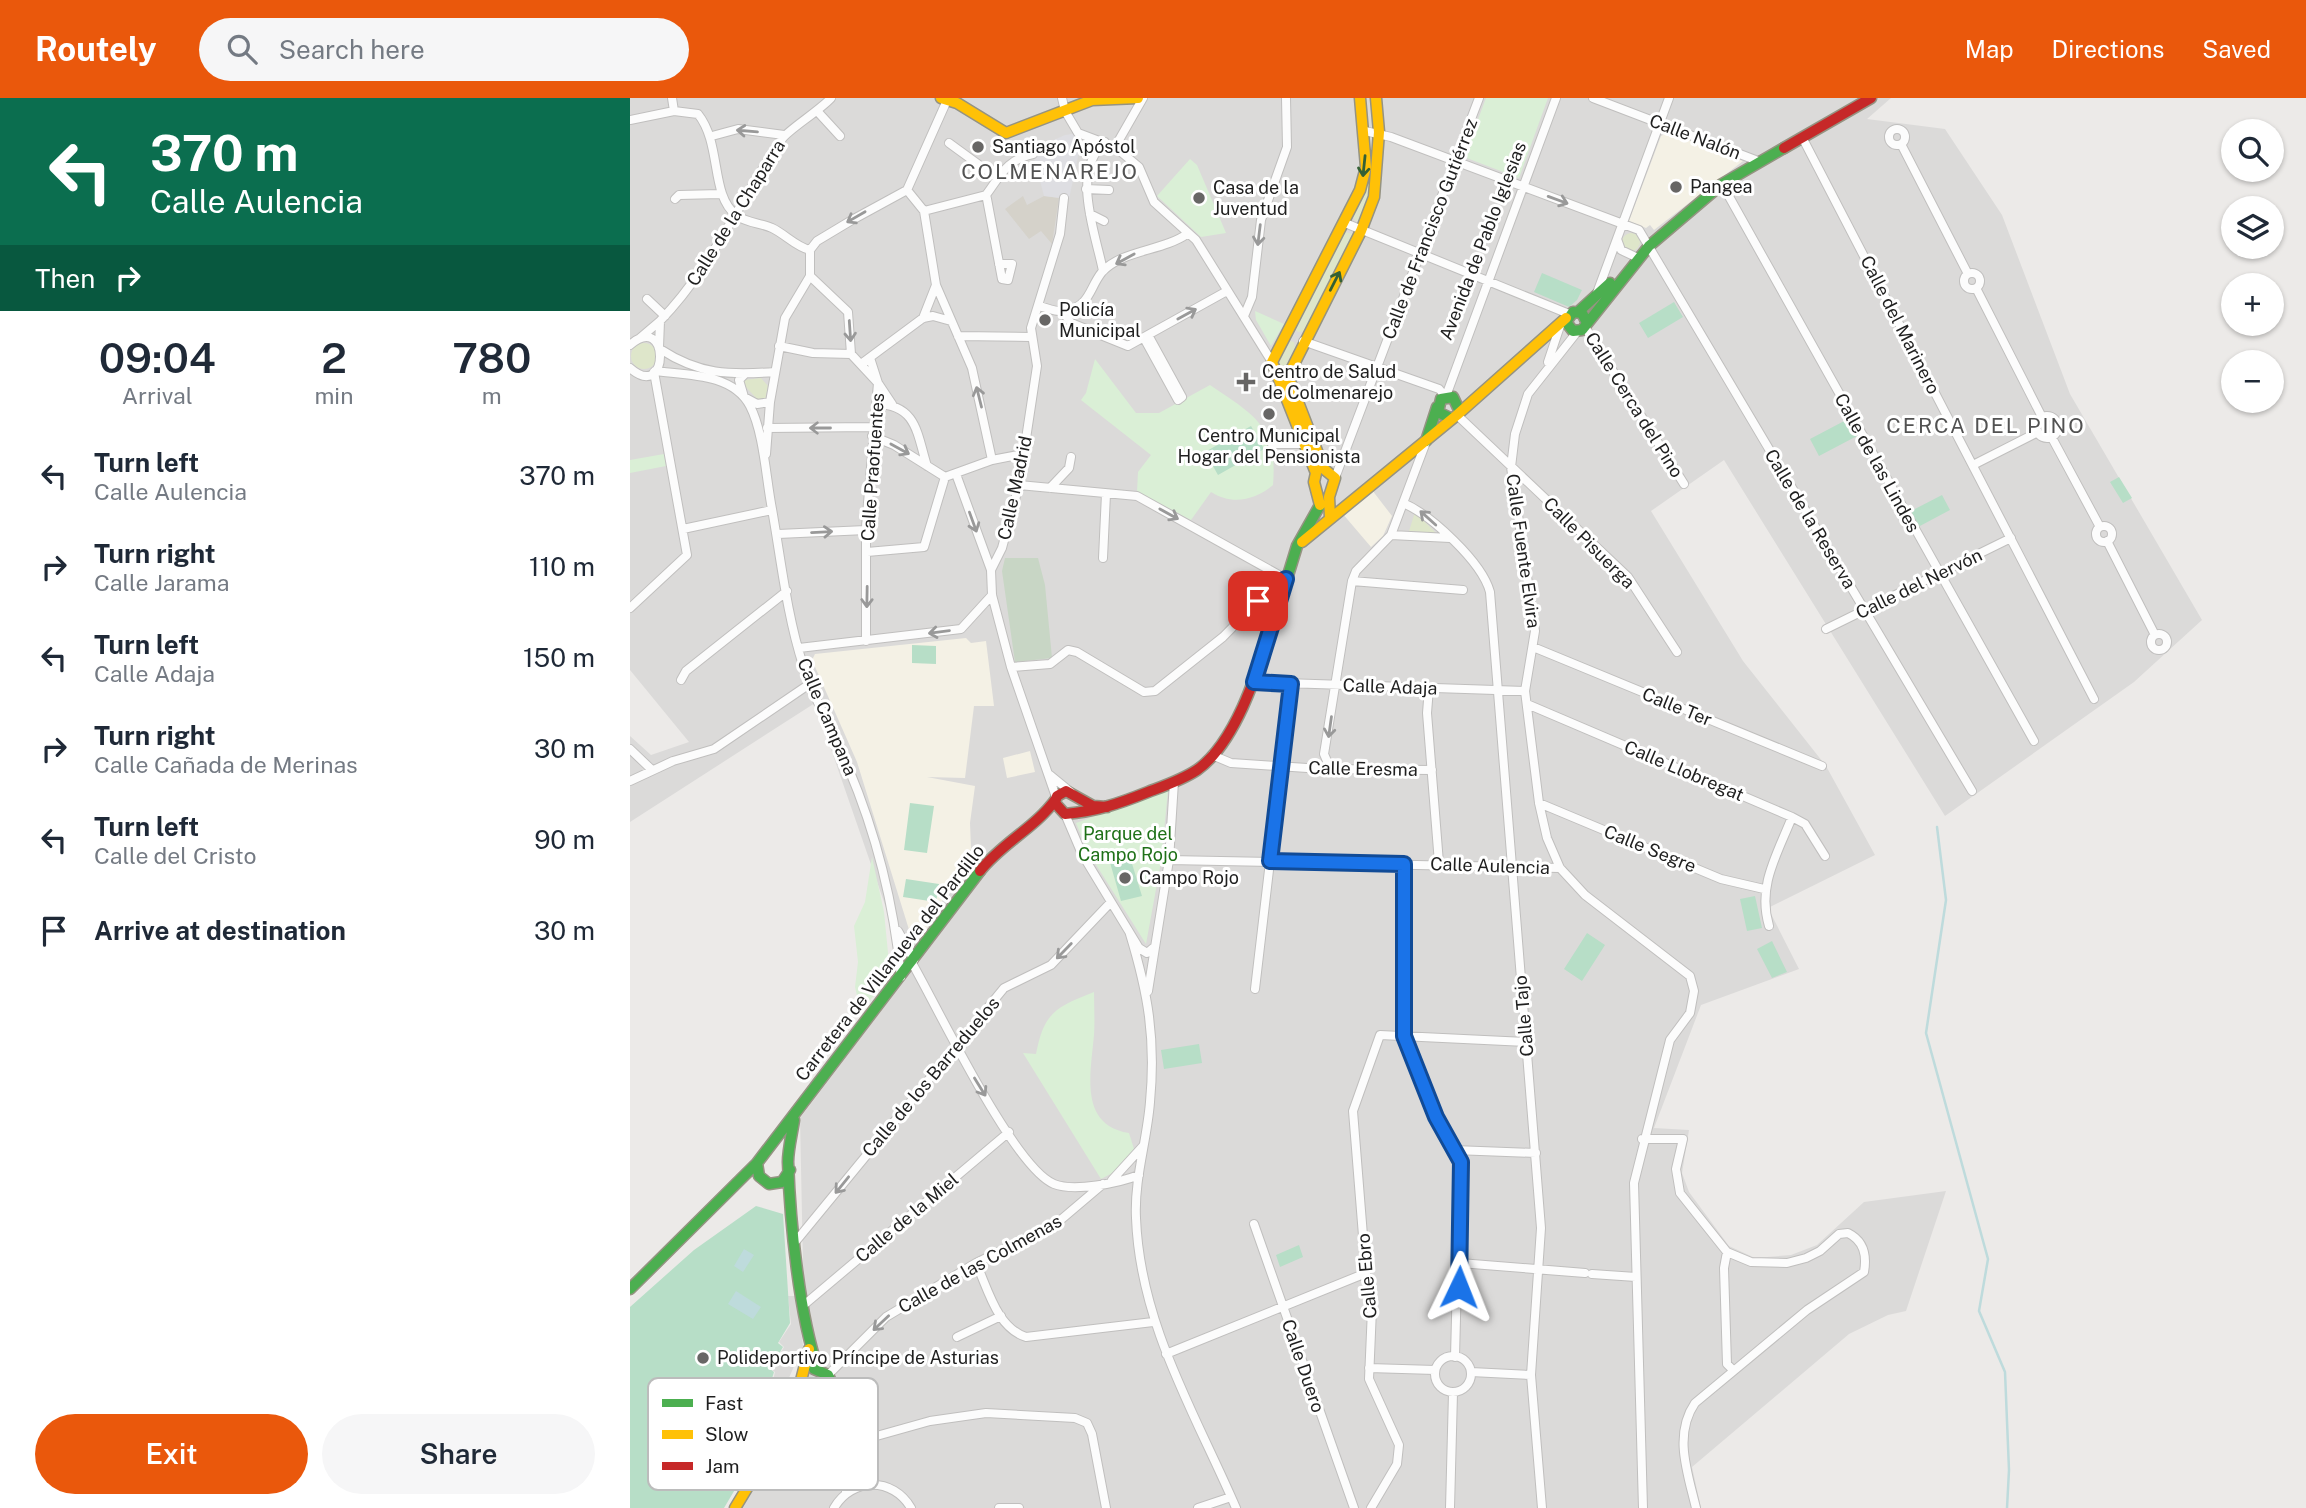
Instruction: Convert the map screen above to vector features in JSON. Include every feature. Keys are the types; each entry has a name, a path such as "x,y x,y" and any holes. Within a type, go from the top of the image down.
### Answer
{"street":[{"path":"673,98 674,111"},
{"name":"Calle de la Chaparra","path":"633,341 663,318 684,294 737,216 784,135 818,112 831,98"},
{"path":"1062,98 1065,111 1078,133 1115,147 1139,167 1154,202 1204,250 1272,364 1305,443 1320,471"},
{"path":"765,461 770,402 779,346 785,318 810,276 810,250 817,241 852,219 907,190 946,99 1006,133 1065,111 1085,100 1125,101 1140,98"},
{"path":"1115,147 1140,98"},
{"path":"1244,316 1252,297 1261,220 1287,147 1286,98"},
{"path":"1272,364 1345,223 1366,167 1365,131 1360,98"},
{"path":"1325,512 1314,482 1320,471 1288,380 1289,371 1361,231 1374,197 1379,132 1376,98"},
{"name":"Calle de Francisco Gutiérrez","path":"1333,482 1479,98"},
{"name":"Avenida de Pablo Iglesias","path":"1448,397 1487,279 1556,98"},
{"name":"Calle Nalón","path":"1592,98 1758,161"},
{"path":"1597,293 1669,98"},
{"path":"1583,326 1626,271 1660,234 1722,184 1869,98"},
{"path":"1125,101 1134,112"},
{"path":"630,120 674,111 698,114 712,136 721,194 737,216 763,223 810,250"},
{"path":"818,112 840,136"},
{"path":"712,136 738,129 784,135"},
{"path":"1365,131 1379,132 1643,234 1660,234"},
{"name":"Calle del Marinero","path":"1802,137 2094,699"},
{"path":"1103,271 1086,189 1096,152 1105,142"},
{"path":"948,143 997,178"},
{"path":"1901,144 1968,274 1979,277 1976,288 2042,417"},
{"path":"924,211 986,195 1004,167 1021,156 1033,154"},
{"name":"Calle de las Lindes","path":"1722,184 2034,741"},
{"path":"1086,189 1109,190"},
{"path":"907,190 924,211 936,285 972,368 992,460"},
{"path":"674,199 679,195 721,194"},
{"path":"986,195 999,264"},
{"name":"Calle Madrid","path":"1056,798 1011,667 992,595 991,570 1002,548 1019,485 1037,366 1031,337 1059,234 1064,198"},
{"path":"1090,214 1104,221"},
{"path":"1345,223 1487,279 1583,326"},
{"path":"1063,312 1089,297 1103,271 1140,251 1171,244 1187,234"},
{"name":"Calle de la Reserva","path":"1643,234 1972,791"},
{"path":"1617,239 1621,250 1638,258"},
{"path":"1325,512 1345,505 1426,441 1527,351 1626,271"},
{"path":"779,346 813,353 851,354 848,312 810,276"},
{"path":"923,318 936,285"},
{"path":"1039,306 1063,312 1071,323 1128,346 1227,292"},
{"path":"630,608 685,560 687,547 654,372 662,361 660,348 663,318 647,299"},
{"path":"861,364 923,318 933,316 951,321"},
{"path":"1568,317 1567,326 1583,326"},
{"path":"1527,351 1542,346 1559,348 1568,317"},
{"name":"Calle Fuente Elvira","path":"1583,326 1559,348 1523,404 1515,434 1511,467 1535,631 1525,691 1539,803 1547,838 1560,868 1585,895 1690,976 1694,991 1689,1013 1670,1040 1642,1139"},
{"name":"Calle Cerca del Pino","path":"1583,326 1684,484"},
{"path":"1289,333 1303,341 1439,389 1448,397 1455,414"},
{"path":"958,336 1031,337"},
{"path":"1146,337 1182,397 1178,400 1146,337"},
{"path":"633,341 648,339 687,366 720,374 775,372"},
{"name":"Calle Praofuentes","path":"851,354 878,383 866,530 866,640"},
{"path":"870,358 878,383 892,404"},
{"path":"1272,364 1282,372 1289,371"},
{"path":"630,368 642,375"},
{"path":"630,382 654,372 715,379 757,404 770,402"},
{"path":"745,374 739,380 744,397 751,407 765,461"},
{"path":"1330,768 1324,754 1356,571 1391,535 1437,407 1448,397 1478,394"},
{"path":"877,404 892,404 906,411 915,425 927,466"},
{"path":"1437,407 1441,416 1455,414"},
{"name":"Calle Pisuerga","path":"1455,414 1628,577 1677,652"},
{"path":"2042,417 2052,418 2057,423 2057,430 2052,436 2045,437 2038,432 2037,422 2042,417"},
{"path":"767,428 873,432 945,477 992,460 1023,454"},
{"path":"1973,465 2038,432"},
{"path":"2052,436 2100,527 2096,531 2096,538 2107,541 2155,635"},
{"path":"1272,444 1305,443"},
{"path":"1050,488 1069,468 1072,457"},
{"name":"Calle Campana","path":"765,461 799,649 859,797 896,928"},
{"path":"1045,814 1087,814 1107,807 1174,782 1198,769 1212,755 1239,714 1254,682 1297,546 1325,512 1333,482 1330,471 1320,471"},
{"path":"956,474 991,570"},
{"path":"867,552 924,547 945,477"},
{"path":"1317,487 1326,490 1333,482"},
{"path":"1019,485 1137,496 1286,579"},
{"path":"1103,558 1106,494"},
{"name":"Calle Tajo","path":"1403,503 1420,510 1487,579 1541,1228 1531,1375 1542,1508"},
{"path":"683,529 772,510"},
{"path":"778,534 866,530"},
{"path":"1391,535 1450,538"},
{"name":"Calle del Nervón","path":"1825,629 2011,538"},
{"path":"1011,667 1050,664 1068,650 1077,652 1144,692 1155,691 1223,637 1275,584 1286,579"},
{"path":"1352,582 1463,590"},
{"path":"681,680 686,671 788,591"},
{"path":"799,649 961,629 992,595"},
{"name":"Calle Ter","path":"1533,647 1822,766"},
{"name":"Calle Adaja","path":"1254,682 1525,691"},
{"path":"630,781 652,770 714,749 811,683"},
{"path":"1255,989 1291,684"},
{"path":"1429,688 1439,863"},
{"name":"Calle Llobregat","path":"1527,704 1792,817 1805,824 1825,856"},
{"path":"630,749 652,770"},
{"name":"Calle Eresma","path":"1212,755 1231,763 1432,771"},
{"path":"1047,773 1093,806 1107,807"},
{"path":"1174,782 1169,860 1148,994 1153,1055 1136,1193 1141,1266 1153,1322 1236,1508"},
{"path":"1076,796 1064,792 1056,798 1056,807 1066,814 1082,855 1130,934 1142,951 1149,953 1154,947"},
{"path":"1066,814 1080,808 1076,796"},
{"name":"Carretera de Villanueva del Pardillo","path":"630,1289 737,1186 798,1111 992,856 1045,814 1056,798"},
{"name":"Calle Segre","path":"1539,803 1721,879 1764,889"},
{"path":"1769,926 1763,906 1764,889 1792,817"},
{"name":"Calle Aulencia","path":"1169,860 1439,863 1560,868"},
{"path":"1404,864 1404,1036 1436,1117 1461,1162 1460,1263 1455,1357"},
{"name":"Calle de los Barreduelos","path":"796,1241 1004,988 1051,964 1111,902"},
{"path":"896,928 955,1047 1030,1167 1053,1183 1073,1188 1139,1175"},
{"path":"896,928 901,977"},
{"path":"1130,934 1148,994"},
{"name":"Calle Ebro","path":"1371,1508 1400,1455 1399,1445 1369,1380 1372,1309 1366,1273 1353,1111 1380,1035 1404,1036"},
{"path":"1404,1036 1526,1042"},
{"name":"Carretera de Villanueva del Pardillo","path":"798,1111 788,1147 792,1207 810,1346 823,1372"},
{"name":"Calle de la Miel","path":"805,1304 1009,1132"},
{"path":"1643,1508 1634,1183 1642,1139 1683,1139 1675,1169 1680,1193 1727,1252 1751,1262 1787,1263 1806,1258 1820,1251 1839,1234 1848,1233 1862,1245 1866,1261 1864,1272 1807,1310 1733,1370 1689,1412 1684,1449 1686,1473 1696,1508"},
{"name":"Calle de las Colmenas","path":"823,1372 886,1317 976,1263 1057,1223 1123,1170 1143,1146"},
{"path":"1454,1150 1536,1153"},
{"path":"737,1186 750,1179 767,1182 786,1179 789,1165 775,1151 761,1158 767,1182 785,1195 792,1207"},
{"path":"1123,1170 1139,1175"},
{"path":"1107,1183 1131,1185 1136,1193"},
{"path":"1073,1188 1082,1203"},
{"name":"Calle Duero","path":"1254,1224 1354,1508"},
{"path":"1727,1252 1724,1268 1727,1364 1733,1370"},
{"path":"976,1263 1001,1316 1015,1333 1026,1337 1153,1322"},
{"path":"1460,1263 1636,1277"},
{"path":"1166,1354 1366,1273"},
{"path":"957,1337 1001,1316"},
{"name":"Carretera de Villanueva del Pardillo","path":"803,1375 810,1346"},
{"path":"1455,1357 1468,1365 1471,1372 1466,1386 1453,1393 1438,1386 1435,1370 1443,1359 1455,1357"},
{"path":"1369,1368 1435,1370"},
{"path":"802,1378 803,1375 823,1372 828,1378"},
{"path":"1471,1372 1531,1375"},
{"path":"1450,1508 1453,1393"},
{"path":"878,1436 930,1421 986,1413 1075,1418 1087,1423 1092,1434 1106,1508"},
{"path":"878,1486 895,1491 911,1508"},
{"path":"735,1508 746,1490"},
{"path":"834,1508 850,1490"},
{"path":"1198,1508 1231,1497"},
{"path":"999,1508 1019,1508"}],"shaded area":[{"path":"630,98 1891,98 1867,119 1945,129 2002,215 2070,394 2202,620 2134,682 1945,816 1724,460 1651,511 1743,661 1826,766 1875,855 1768,908 1799,969 1701,1005 1654,1128 1689,1130 1682,1173 1689,1192 1729,1246 1755,1258 1791,1255 1817,1245 1864,1202 1946,1191 1906,1311 1888,1315 1849,1334 1692,1467 1701,1508 741,1508 753,1490 878,1490 878,1378 805,1378 800,1118 909,974 815,703 630,822 630,736 651,755 689,742 630,670"},
{"name":"Pangea","path":"1668,132 1743,161 1654,230 1650,225 1646,228 1629,221 1661,136"},
{"path":"1078,133 1082,138 1069,199 1044,196 1032,150 1065,135"},
{"path":"1023,196 1027,205 1044,196 1059,198 1052,244 1041,231 1029,239 1005,209"},
{"path":"1372,490 1392,516 1383,536 1371,547 1342,513"},
{"path":"966,638 971,643 986,641 994,706 974,706 965,778 927,777 975,786 970,823 971,849 921,939 911,936 857,762 812,660 815,654"},
{"path":"1030,751 1035,772 1007,778 1003,758"},
{"path":"788,1296 797,1296 803,1346 789,1378 774,1378 775,1372 771,1369 784,1347 779,1342 791,1324"}],"green space":[{"path":"1486,98 1548,98 1519,178 1464,157"},
{"path":"1373,137 1372,179 1361,219 1356,221 1353,217 1370,168"},
{"path":"1190,159 1197,165 1226,233 1201,237 1157,196"},
{"path":"1345,232 1353,234 1352,239 1305,331 1298,332 1295,328"},
{"path":"1627,233 1635,233 1640,242 1638,249 1627,251 1622,246 1622,238"},
{"path":"1542,273 1582,290 1577,300 1569,307 1534,292"},
{"path":"1674,302 1683,317 1648,338 1639,323"},
{"path":"1255,311 1284,324 1271,346 1256,320"},
{"path":"1290,341 1294,342 1295,347 1286,365 1281,366 1278,361"},
{"path":"644,343 653,347 657,356 653,365 644,369 635,365 631,356 635,347"},
{"path":"1095,359 1136,413 1159,413 1210,385 1239,405 1251,414 1267,435 1274,465 1273,485 1259,495 1235,500 1211,492 1191,520 1137,492 1138,472 1151,455 1081,400 1086,393"},
{"path":"761,378 768,386 765,400 759,401 743,384 744,380"},
{"path":"1848,419 1857,436 1819,456 1810,439"},
{"path":"1251,426 1264,449 1218,475 1205,452"},
{"path":"664,454 666,466 630,473 630,460"},
{"path":"2119,477 2132,498 2123,503 2110,482"},
{"path":"1942,495 1950,510 1918,527 1911,511"},
{"path":"1415,512 1436,533 1409,531"},
{"path":"1005,558 1038,558 1045,585 1052,658 1015,662 1002,571"},
{"path":"912,645 936,646 936,664 912,663"},
{"name":"Parque del Campo Rojo","path":"1168,790 1161,862 1146,944 1088,852 1076,823"},
{"path":"910,803 934,806 927,853 904,850"},
{"name":"Campo Rojo","path":"1129,854 1142,896 1121,901 1109,859"},
{"path":"872,857 884,912 890,973 861,1013 855,987 858,962 854,926 865,902"},
{"path":"906,879 939,884 936,902 903,897"},
{"path":"1755,896 1762,928 1747,931 1740,899"},
{"path":"1587,933 1605,945 1582,981 1564,969"},
{"path":"1772,941 1787,972 1772,978 1757,949"},
{"path":"1094,992 1091,1095 1102,1120 1113,1128 1129,1133 1134,1149 1118,1170 1101,1179 1023,1053 1036,1054 1043,1029 1054,1013 1070,1002"},
{"path":"1199,1044 1202,1063 1164,1069 1161,1050"},
{"name":"Polideportivo Príncipe de Asturias","path":"756,1206 783,1214 790,1323 778,1343 783,1347 770,1369 774,1372 772,1378 648,1378 648,1490 735,1490 724,1508 630,1508 630,1307 694,1250"},
{"path":"1299,1245 1303,1257 1280,1267 1276,1255"}],"water":[{"path":"744,1249 754,1255 743,1272 734,1266"},
{"path":"736,1291 761,1307 753,1319 728,1304"}],"waterway":[{"path":"1937,827 1946,900 1926,1033 1988,1259 1979,1311 2005,1372 2009,1470 2007,1508"}],"traffic: fast":[{"path":"1586,321 1582,313 1573,312 1566,322 1573,331 1582,330 1649,246 1722,184 1784,148"},
{"path":"1578,312 1610,283"},
{"path":"1450,418 1438,412 1441,399 1453,397 1459,410"},
{"path":"1426,441 1437,407"},
{"path":"1278,608 1297,546 1320,505"},
{"path":"790,1170 782,1182 769,1184 759,1176 757,1163 980,871"},
{"path":"794,1120 788,1162 793,1239 806,1322 818,1369"},
{"path":"630,1289 757,1163"},
{"path":"814,1369 829,1378"}],"traffic: slow":[{"path":"941,98 957,103 1006,133 1092,100 1138,98"},
{"path":"1320,505 1314,482 1316,473 1272,362 1360,190 1366,167 1360,98"},
{"path":"1324,469 1288,376 1361,231 1374,197 1379,132 1376,98"},
{"path":"1302,542 1457,415 1566,318"},
{"path":"1324,469 1335,478 1329,497 1330,518"},
{"path":"802,1378 809,1349"},
{"path":"735,1508 746,1490"}],"traffic: jam":[{"path":"1784,148 1871,98"},
{"path":"1107,807 1093,806 1066,791 1057,796 1055,803 1065,814 1097,809 1107,806 1127,800 1167,785 1197,770 1226,739 1237,718 1257,672 1278,608"},
{"path":"980,871 998,852 1038,819 1056,799"}],"place":[{"name":"Santiago Apóstol","path":"978,147"},
{"name":"Pangea","path":"1676,187"},
{"name":"Casa de la Juventud","path":"1199,198"},
{"name":"Policía Municipal","path":"1045,320"},
{"name":"Centro de Salud de Colmenarejo","path":"1246,382"},
{"name":"Centro Municipal Hogar del Pensionista","path":"1269,414"},
{"name":"Campo Rojo","path":"1125,878"},
{"name":"Polideportivo Príncipe de Asturias","path":"703,1358"}],"district":[{"name":"COLMENAREJO","path":"1050,172"},
{"name":"CERCA DEL PINO","path":"1986,426"}],"route":[{"path":"1258,601 1275,584 1286,579 1254,682 1291,684 1270,861 1404,864 1404,1036 1436,1117 1461,1162 1459,1287"}]}
